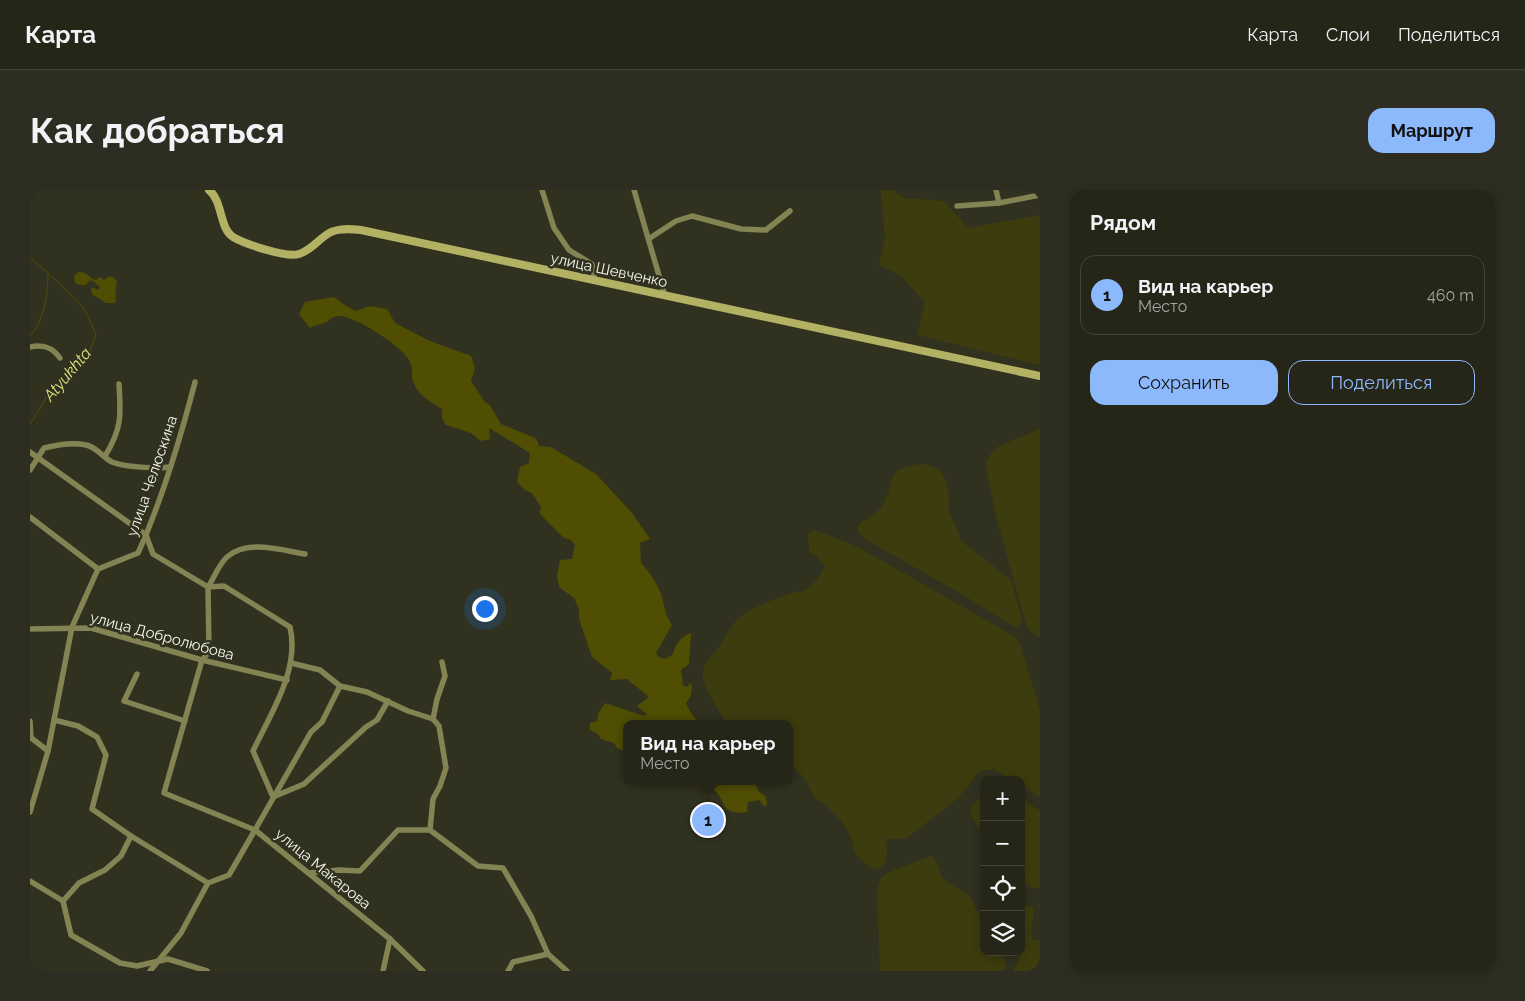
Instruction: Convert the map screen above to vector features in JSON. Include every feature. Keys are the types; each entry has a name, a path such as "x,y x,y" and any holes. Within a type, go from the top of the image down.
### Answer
{"street":[{"name":"улица Шевченко","path":"211,190 218,200 222,220 232,236 282,255 298,255 309,250 331,232 344,229 361,230 1040,376"},
{"path":"542,190 554,228 569,250 592,264 596,281"},
{"path":"634,190 666,296"},
{"path":"996,190 999,203"},
{"path":"958,206 999,203 1040,195"},
{"path":"650,238 676,221 692,216 741,229 766,230 790,211"},
{"path":"30,347 40,345 47,347 55,351 60,358"},
{"name":"улица Челюскина","path":"98,569 138,553 180,440 195,382"},
{"path":"105,456 112,444 120,418 118,384"},
{"path":"30,470 44,448 85,444 93,447 111,461 123,465 170,467"},
{"path":"30,452 146,535 153,554 208,586 224,586 290,627 293,640 291,663 286,680 254,751 273,796"},
{"path":"30,517 98,569 72,627 48,751 30,811"},
{"path":"305,554 256,547 242,547 226,558 208,586 209,652 202,660 164,793 254,830 311,732 322,722 340,686"},
{"name":"улица Добролюбова","path":"30,629 91,628 202,660 286,680"},
{"path":"434,719 437,699 445,676 442,662"},
{"path":"291,663 320,670 340,686 367,692 408,711 434,719 439,726 446,768 433,800 430,830"},
{"path":"137,674 124,702 185,721"},
{"path":"273,796 304,784 366,726 377,720 388,701"},
{"path":"54,720 78,726 97,736 106,755 92,809 131,836 208,883 181,933 150,971"},
{"path":"30,721 30,738 48,751"},
{"name":"улица Макарова","path":"208,883 228,875 254,830 390,938 423,971"},
{"path":"309,873 339,870 360,871 398,830 430,830 478,866 503,868 531,916 548,954 567,971"},
{"path":"63,901 79,883 105,870 121,856 131,836"},
{"path":"30,881 63,901 71,935 120,963 137,966 168,959 207,971"},
{"path":"383,971 390,938"},
{"path":"508,971 513,962 548,954"}],"shaded area":[{"path":"881,190 893,190 904,198 944,201 968,228 1040,215 1040,365 917,335 925,302 900,275 879,265 885,239"},
{"path":"78,272 85,273 96,280 99,277 104,280 109,276 114,278 117,282 115,303 106,303 92,294 91,288 98,290 100,287 90,280 86,285 75,283 74,276"},
{"path":"334,297 356,311 370,306 387,309 395,323 430,341 471,356 475,368 471,381 484,401 490,405 501,424 535,438 539,446 551,447 596,474 632,513 650,539 640,543 641,563 650,573 657,586 672,625 656,653 659,657 666,659 673,654 675,647 681,639 691,633 689,664 681,670 683,685 686,687 691,683 692,689 686,703 693,716 699,720 623,720 623,750 617,748 614,743 601,739 598,734 590,730 590,723 597,721 598,714 605,703 644,716 647,714 637,706 649,697 627,679 610,680 612,673 592,657 579,619 579,609 574,598 559,587 557,576 560,560 572,559 575,545 571,540 564,538 540,514 541,507 532,493 525,490 517,482 520,467 529,463 530,453 489,428 490,439 481,441 471,433 446,425 442,418 442,409 425,398 415,386 412,379 411,364 399,349 368,327 341,316 333,317 324,323 310,328 299,314 305,302"},
{"path":"1040,429 1040,638 1029,630 1026,624 997,520 986,469 987,460 999,446"},
{"path":"920,464 938,469 944,477 949,495 949,511 959,532 960,540 1011,580 1022,619 1019,627 1009,624 962,594 866,540 857,531 858,525 882,506 887,498 892,478 895,474 899,470"},
{"path":"813,530 858,547 1016,637 1021,647 1040,710 1040,797 1025,788 1025,776 1004,776 993,769 980,771 958,798 906,839 888,839 886,842 887,850 884,866 874,870 859,858 855,852 849,833 843,823 825,804 815,798 805,779 793,768 793,720 725,720 707,690 703,676 704,667 732,625 742,615 790,593 804,590 817,579 825,566 815,555 809,552 808,534"},
{"path":"698,785 756,785 758,791 765,796 767,803 765,807 759,800 748,802 747,812 732,812 725,806 713,789 704,791"},
{"path":"980,798 980,829 971,814 973,804"},
{"path":"1025,801 1040,811 1040,888 1033,889 1025,884"},
{"path":"931,856 936,861 942,877 966,893 980,916 980,956 1004,956 1004,971 880,971 877,891 883,876"},
{"path":"1025,906 1032,906 1034,911 1031,929 1033,940 1040,940 1040,971 1013,971 1020,956 1025,956"}],"waterway":[{"name":"Atyukhta","path":"30,258 57,281 85,310 96,334 90,352 68,370 50,390 30,424"},
{"path":"30,336 42,315 46,298 48,273"}],"place":[{"name":"Вид на карьер","path":"708,820"}]}
